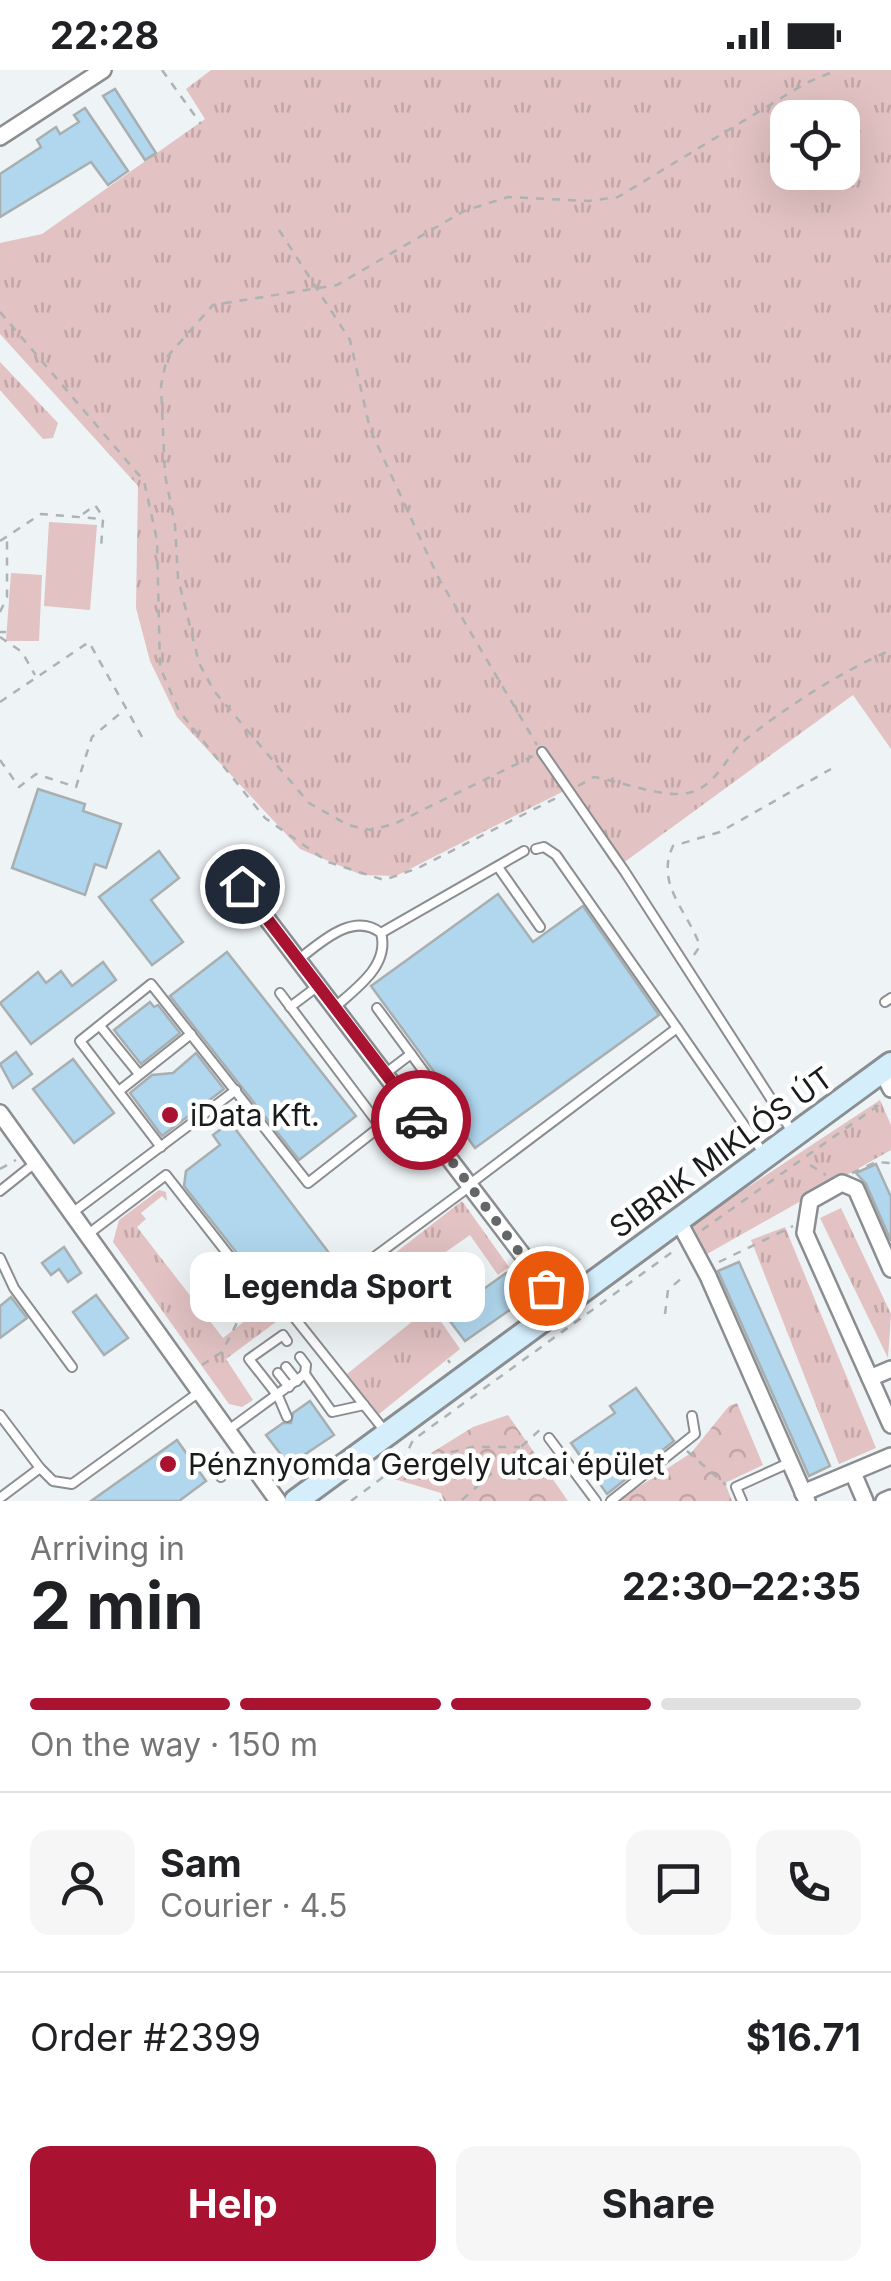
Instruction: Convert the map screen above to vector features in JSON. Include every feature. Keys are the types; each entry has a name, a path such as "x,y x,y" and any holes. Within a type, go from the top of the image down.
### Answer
{"street":[{"path":"0,137 102,70"},
{"path":"242,886 562,1307"},
{"name":"SIBRIK MIKLÓS ÚT","path":"296,1501 562,1307 683,1230 764,1154 793,1133 889,1080"},
{"path":"0,1113 278,1501"},
{"path":"891,1268 856,1190 842,1184 810,1201 806,1233 891,1425"},
{"path":"683,1230 805,1497 891,1456"},
{"path":"870,1378 891,1370"},
{"path":"853,1473 865,1501"},
{"path":"884,1501 891,1498"}],"lane":[{"path":"542,752 625,872 681,966 793,1133"},
{"path":"536,849 556,854 764,1154"},
{"path":"381,934 524,851"},
{"path":"498,867 540,928"},
{"path":"298,960 344,929 364,926 381,934"},
{"path":"334,1008 375,966 382,951 381,934"},
{"path":"161,1147 80,1041 151,984 308,1183 409,1104"},
{"path":"290,1007 318,986"},
{"path":"280,993 380,1126"},
{"path":"377,1008 433,1084"},
{"path":"100,1026 139,1074"},
{"path":"87,1235 166,1175 255,1294 263,1299 278,1296 324,1267 358,1269 677,1028"},
{"path":"119,1091 190,1034"},
{"path":"385,1074 411,1054"},
{"path":"72,1213 236,1090"},
{"path":"0,1191 36,1162"},
{"path":"0,1258 14,1288 72,1367"},
{"path":"278,1296 387,1433"},
{"path":"287,1341 282,1335 249,1359 278,1396 287,1417"},
{"path":"265,1347 274,1359"},
{"path":"300,1357 306,1365 305,1374 332,1412"},
{"path":"282,1370 293,1384"},
{"path":"226,1432 305,1374"},
{"path":"0,1415 53,1481 72,1484 198,1392"},
{"path":"323,1419 332,1412 364,1404"},
{"path":"611,1501 683,1446 694,1434 692,1416"},
{"path":"549,1438 596,1501"},
{"path":"742,1501 736,1487 792,1462"},
{"path":"0,1498 40,1468"}],"path":[{"path":"162,70 201,124"},
{"path":"279,230 314,287 350,340 370,429 438,577 542,752 394,824 370,830 348,825 309,803 214,691 199,663 178,578 175,525 165,475 161,386 167,357 213,305 314,287 337,284 464,211 508,197 588,201 618,197 806,83 836,70"},
{"path":"0,312 144,481 157,540 160,667 179,710 265,818 328,862 384,880 418,868 594,777 674,794 694,792 726,766 742,742 842,671 891,650"},
{"path":"82,517 88,506 94,505 104,519 101,548"},
{"path":"0,541 41,514 104,519"},
{"path":"0,612 6,597 6,536"},
{"path":"6,632 0,635 27,659 35,675"},
{"path":"0,702 89,642 96,648 124,710 146,744"},
{"path":"0,760 19,787 36,774 76,787 92,737 124,710"},
{"path":"681,966 700,946 670,889 665,863 673,846 720,832 831,769"},
{"path":"402,1463 414,1440 683,1230 889,1080"},
{"path":"0,1169 19,1158"},
{"path":"842,1184 876,1162 891,1164"},
{"path":"704,1269 806,1220"},
{"path":"664,1314 668,1290 683,1277"},
{"path":"196,1369 222,1352 240,1317"},
{"path":"462,1500 542,1428"},
{"path":"683,1446 721,1484 736,1487"},
{"path":"351,1501 402,1463 473,1447 520,1448"}],"green space":[{"path":"211,70 891,70 891,749 853,695 615,869 564,791 396,876 362,875 300,849 177,717 150,661 136,608 138,486 0,334 0,243 42,234 205,119 186,89"},
{"path":"0,362 58,423 53,438 43,439 0,390"},
{"path":"49,522 97,525 90,610 44,606"},
{"path":"11,573 42,575 39,641 6,641"},
{"path":"880,1100 891,1125 891,1150 707,1254 692,1224"},
{"path":"159,1190 166,1192 167,1201 162,1196 141,1213 146,1219 137,1227 223,1338 260,1309 276,1305 284,1316 226,1359 253,1400 242,1407 229,1404 113,1242 119,1220"},
{"path":"462,1201 509,1267 498,1275 470,1235 410,1277 460,1349 379,1414 347,1374 419,1316 381,1264"},
{"path":"841,1208 891,1314 888,1358 820,1218"},
{"path":"785,1227 876,1448 839,1464 751,1240"},
{"path":"737,1403 763,1465 725,1483 732,1501 617,1501 691,1453 729,1406"},
{"path":"508,1415 568,1501 444,1501 441,1493 391,1478 473,1427"}],"building":[{"path":"115,89 156,153 145,160 103,96"},
{"path":"85,108 128,171 108,185 91,162 0,217 0,174 41,147 37,140 56,127 60,134 79,122 74,115"},
{"path":"38,789 85,804 83,811 121,824 106,868 95,864 85,895 12,868"},
{"path":"159,851 179,878 151,900 183,942 152,965 99,897"},
{"path":"498,894 533,942 583,906 659,1015 475,1148 434,1091 440,1080 371,986"},
{"path":"227,952 356,1116 299,1160 170,996"},
{"path":"103,962 116,980 31,1044 0,1003 38,972 46,983 61,971 72,986"},
{"name":"iData Kft.","path":"150,1002 154,1007 158,1005 180,1033 141,1064 114,1030"},
{"path":"16,1052 32,1074 13,1088 0,1064"},
{"name":"iData Kft.","path":"196,1053 224,1089 162,1136 130,1093 152,1075 173,1073"},
{"path":"73,1059 114,1113 74,1143 33,1089"},
{"path":"230,1122 329,1253 276,1290 272,1285 266,1290 184,1186 186,1171 220,1145 213,1135"},
{"path":"876,1164 891,1197 891,1241 866,1184 856,1173"},
{"path":"64,1247 81,1273 68,1282 59,1269 51,1275 42,1263"},
{"path":"739,1262 830,1466 809,1476 718,1271"},
{"path":"506,1273 524,1300 465,1341 446,1316"},
{"path":"96,1295 128,1338 104,1355 73,1312"},
{"path":"11,1297 27,1318 0,1338 0,1306"},
{"path":"636,1388 674,1441 607,1494 571,1443 615,1413 610,1406"},
{"path":"310,1401 334,1435 289,1465 266,1435 283,1423 291,1423 293,1413"},
{"name":"Pénznyomda Gergely utcai épület","path":"177,1440 206,1481 179,1501 91,1501"}],"way so far":[{"path":"421,1120 546,1288"}],"place":[{"name":"iData Kft.","path":"170,1115"},
{"name":"Legenda Sport","path":"546,1288"},
{"name":"Pénznyomda Gergely utcai épület","path":"168,1464"}],"route":[{"path":"242,886 421,1120"}]}
